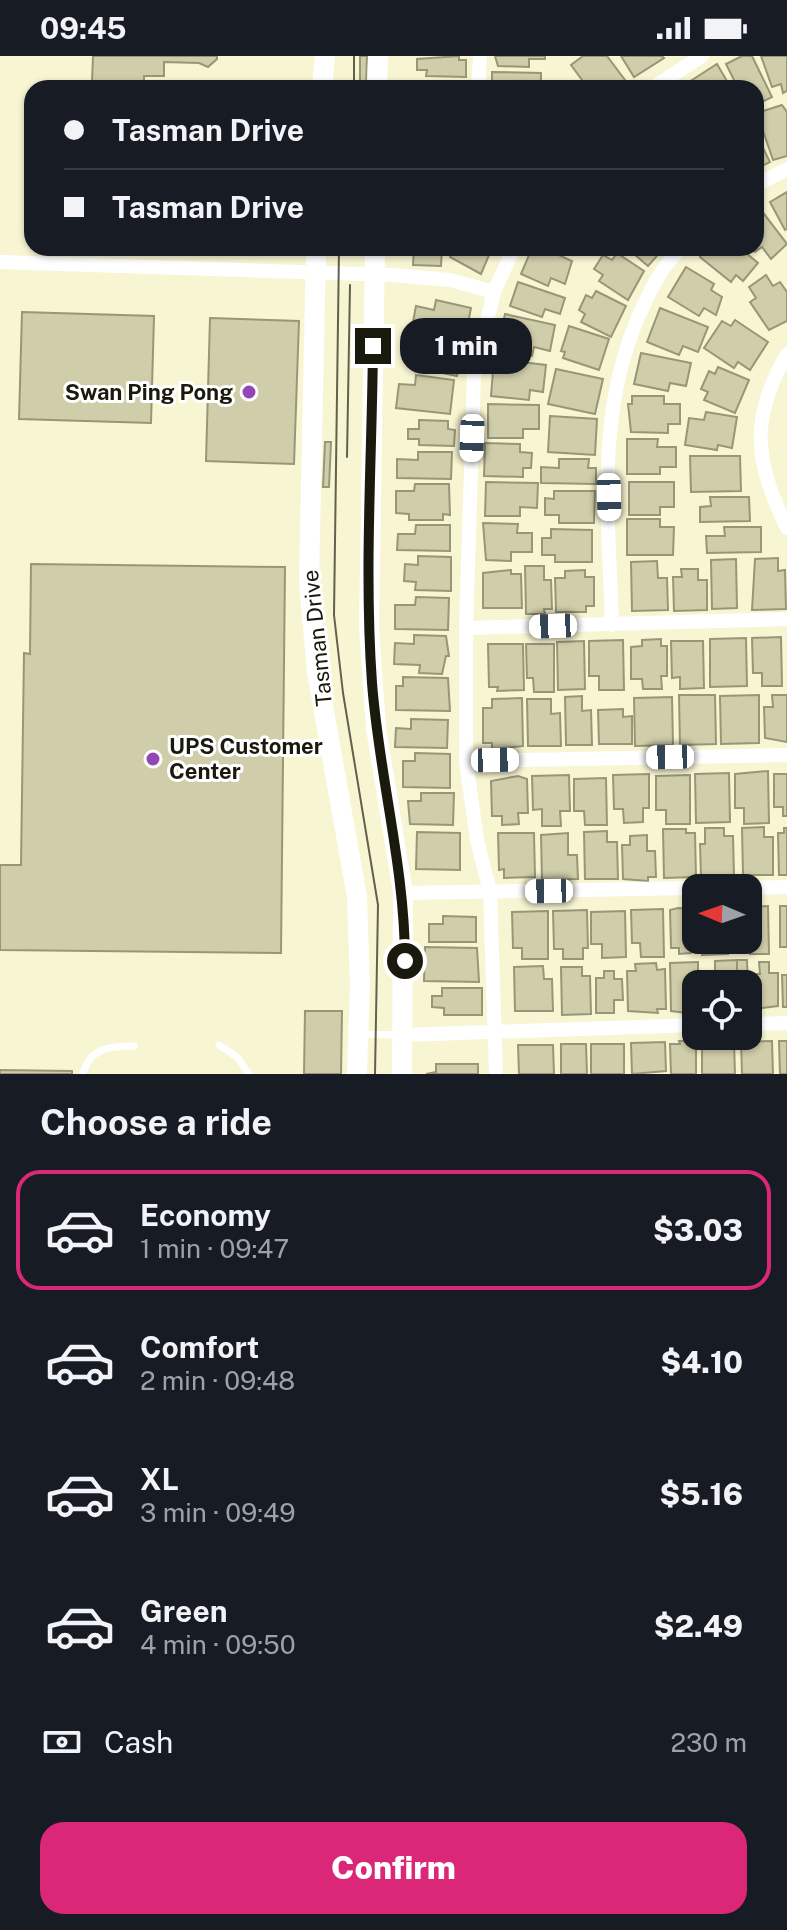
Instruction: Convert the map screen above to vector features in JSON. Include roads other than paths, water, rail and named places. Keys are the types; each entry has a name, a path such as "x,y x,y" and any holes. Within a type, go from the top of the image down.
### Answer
{"main road":[{"path":"323,80 325,56"},
{"path":"377,80 378,56"},
{"name":"Tasman Drive","path":"316,256 311,621 317,672 357,897 357,1074"},
{"path":"375,256 369,627 376,728 403,893 402,1074"}],"street":[{"path":"478,80 480,56"},
{"path":"664,80 702,56"},
{"path":"764,181 787,169"},
{"path":"496,1074 497,1030 490,892 477,840 466,761 466,628 474,375 494,292 510,256"},
{"path":"612,625 608,434 622,355 660,269 673,256"},
{"path":"0,262 374,275 450,280 494,292"},
{"path":"787,354 763,401 760,448 766,485 787,528"},
{"path":"466,628 787,619"},
{"path":"466,761 787,755"},
{"path":"762,887 787,887"},
{"path":"403,893 682,888"},
{"path":"762,1024 787,1023"},
{"path":"403,1035 682,1025"}],"lane":[{"path":"358,1034 403,1035"},
{"path":"219,1045 237,1057 249,1074"},
{"path":"83,1074 90,1056 99,1050 134,1046"}],"tram line":[{"path":"354,56 354,80"},
{"path":"339,256 334,615 343,693 378,905 375,1074"},
{"path":"347,457 350,285"}],"place":[{"name":"Swan Ping Pong","path":"249,392"},
{"name":"UPS Customer Center","path":"153,759"}]}
